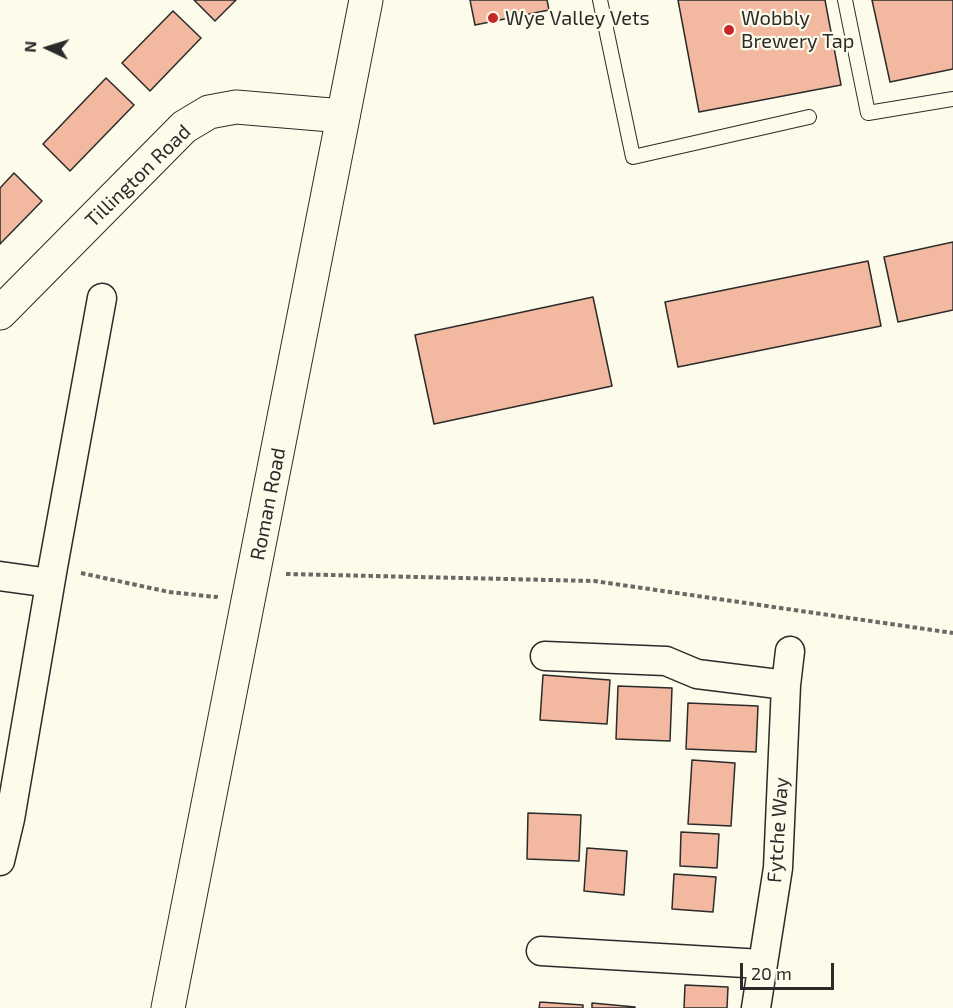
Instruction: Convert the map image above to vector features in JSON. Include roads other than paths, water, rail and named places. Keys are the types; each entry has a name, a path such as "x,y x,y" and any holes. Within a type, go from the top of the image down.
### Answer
{"main road":[{"name":"Roman Road","path":"168,1008 366,0"},
{"name":"Tillington Road","path":"0,313 184,127 209,112 236,107 343,116"}],"street":[{"path":"0,861 10,819 51,575 102,298"},
{"path":"0,576 51,575"},
{"name":"Fytche Way","path":"756,1008 778,868 786,686 790,651"},
{"path":"545,656 666,661 697,674 786,686"},
{"path":"542,951 762,964"}],"lane":[{"path":"600,0 633,157 809,117"},
{"path":"845,0 868,113 953,99"}],"place":[{"name":"Wye Valley Vets","path":"493,18"},
{"name":"Wobbly Brewery Tap","path":"729,30"}]}
